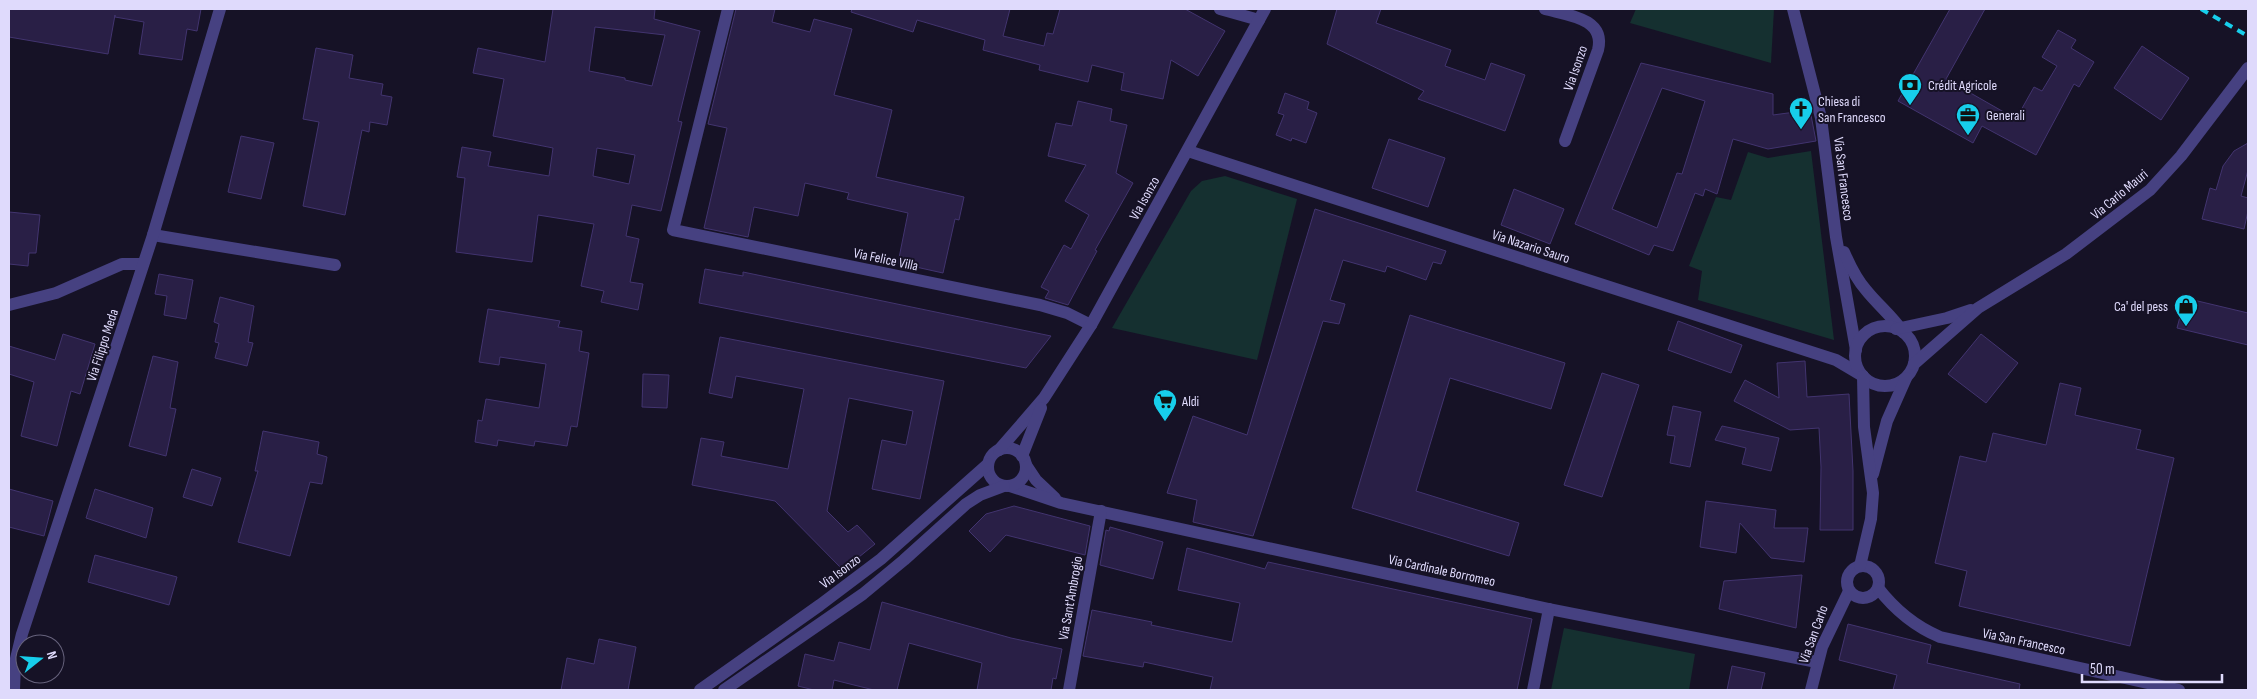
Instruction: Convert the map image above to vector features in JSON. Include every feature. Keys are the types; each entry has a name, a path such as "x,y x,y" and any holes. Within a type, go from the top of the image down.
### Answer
{"street":[{"name":"Via Filippo Meda","path":"14,690 15,663 22,634 144,264 220,9"},
{"name":"Via Felice Villa","path":"728,9 673,230 1040,305 1067,313 1091,325"},
{"path":"1220,9 1259,20"},
{"name":"Via Isonzo","path":"999,450 1044,398 1091,325 1266,9"},
{"name":"Via Isonzo","path":"1545,9 1588,22 1597,31 1600,38 1598,50 1565,141"},
{"name":"Via San Francesco","path":"1793,9 1821,118 1836,236 1856,350"},
{"name":"Via Carlo Mauri","path":"1914,364 1978,308 2066,254 2150,190 2181,156 2248,68"},
{"name":"Via Nazario Sauro","path":"1188,151 1836,360 1863,376"},
{"path":"153,235 334,265"},
{"name":"Via San Francesco","path":"1836,236 1858,280 1873,299 1890,313 1899,329"},
{"path":"9,305 56,293 122,264 144,264"},
{"name":"Via Carlo Mauri","path":"1899,329 1948,318 1978,308"},
{"path":"1872,479 1887,421 1914,364 1915,353 1912,343 1899,329 1890,327 1874,328 1859,341 1856,350 1858,369 1871,383 1888,386 1896,385 1906,378"},
{"path":"1863,376 1865,443 1872,479 1871,519 1860,566 1848,576 1849,591 1854,596 1868,598 1878,588"},
{"name":"Via Isonzo","path":"1024,460 1044,398"},
{"path":"1007,486 998,484 990,476 988,464 994,453 999,450 1012,449 1024,460 1047,491 1061,503"},
{"path":"724,690 863,594 966,504 980,495 1020,481 1024,477 1024,460"},
{"name":"Via Isonzo","path":"700,690 820,605 881,558 988,464"},
{"name":"Via Cardinale Borromeo","path":"1007,486 1061,503 1549,609 1818,662"},
{"name":"Via Sant'Ambrogio","path":"1069,690 1101,511"},
{"name":"Via San Francesco","path":"1860,566 1873,570 1879,581 1878,588 1903,616 1916,626 1940,637 2179,690"},
{"name":"Via San Carlo","path":"1811,690 1830,626 1849,591"},
{"path":"1534,690 1549,609"}],"green space":[{"path":"1636,9 1774,9 1771,63 1630,23"},
{"path":"1811,151 1834,340 1698,300 1702,271 1689,266 1716,197 1731,200 1748,152 1768,158"},
{"path":"1225,176 1297,199 1257,360 1112,328 1191,191 1202,181"},
{"path":"1564,628 1695,654 1689,690 1551,690"}],"building":[{"path":"9,9 201,9 197,31 187,29 182,60 139,54 144,22 115,17 115,15 108,54 9,37"},
{"path":"553,9 655,9 654,19 700,31 678,121 682,122 661,211 632,205 626,236 639,239 630,282 643,284 638,310 601,302 604,291 581,286 594,224 538,215 532,262 456,252 465,178 457,177 462,147 491,152 488,166 549,176 553,148 493,136 504,79 473,73 478,48 545,62","holes":["595,27 665,35 652,86 625,80 625,78 589,71","597,148 635,155 629,184 593,176"]},
{"path":"736,9 775,9 772,22 810,32 814,19 852,29 834,95 892,110 876,177 964,197 959,220 955,219 943,273 898,263 908,213 847,199 849,193 805,183 798,216 754,207 748,237 704,228 727,128 708,124"},
{"path":"852,9 1010,9 1003,36 1044,46 1047,33 1053,34 1060,9 1185,9 1225,31 1198,76 1171,60 1163,99 1121,90 1124,73 1092,65 1088,82 1039,70 1040,65 983,50 985,40 917,20 913,32 851,12"},
{"path":"1337,9 1381,9 1376,23 1451,50 1445,66 1485,80 1491,63 1525,75 1505,131 1418,99 1424,91 1327,44"},
{"path":"1950,9 1985,9 1946,79 2016,119 2034,87 2042,91 2057,66 2042,57 2058,30 2076,40 2071,48 2094,62 2079,87 2074,84 2036,155 1982,126 1973,143 1898,101"},
{"path":"2142,46 2189,78 2161,120 2114,88"},
{"path":"316,48 353,55 349,78 383,84 381,95 392,97 387,125 370,122 369,132 362,130 345,215 303,206 319,122 303,119"},
{"path":"1641,63 1773,94 1773,115 1810,110 1816,141 1768,149 1733,139 1717,194 1705,189 1703,196 1695,193 1673,251 1654,245 1649,255 1575,224","holes":["1662,88 1705,101 1682,174 1677,173 1657,228 1612,209"]},
{"path":"1285,93 1309,102 1307,109 1317,113 1306,143 1292,138 1291,141 1276,135 1284,115 1278,113"},
{"path":"1078,101 1112,109 1110,121 1127,125 1116,173 1133,183 1095,250 1097,251 1068,305 1045,298 1049,291 1041,287 1064,245 1071,249 1089,215 1065,201 1086,165 1048,156 1056,123 1072,126"},
{"path":"241,136 274,143 261,199 228,192"},
{"path":"1389,139 1445,158 1428,207 1372,188"},
{"path":"2248,143 2248,170 2241,196 2248,198 2248,211 2244,229 2202,219 2210,188 2216,190 2223,166 2234,151"},
{"path":"1514,189 1564,209 1550,244 1501,225"},
{"path":"1315,209 1446,251 1441,264 1433,262 1426,280 1387,266 1385,272 1343,260 1330,300 1345,304 1339,324 1323,321 1253,536 1193,522 1197,500 1167,493 1193,416 1247,435"},
{"path":"9,212 40,215 36,253 29,253 28,266 9,264"},
{"path":"705,269 743,276 743,272 1051,336 1026,368 699,303"},
{"path":"159,274 193,280 186,319 164,315 167,296 155,294"},
{"path":"220,297 254,306 248,342 253,343 247,366 215,358 219,343 215,342 219,324 214,322"},
{"path":"2185,298 2248,313 2248,345 2177,328"},
{"path":"488,309 560,321 558,327 582,331 579,351 589,353 577,427 571,426 567,446 535,441 534,446 498,440 497,446 475,442 478,420 482,421 486,399 539,408 546,364 500,357 499,365 479,362"},
{"path":"1410,315 1565,363 1551,409 1450,378 1416,491 1519,523 1509,556 1352,508"},
{"path":"1678,321 1742,345 1731,373 1668,350"},
{"path":"63,334 95,344 80,394 71,391 57,446 21,436 34,382 9,374 9,346 55,360"},
{"path":"1981,334 2018,363 1986,403 1948,374"},
{"path":"720,337 944,381 920,499 872,489 882,440 906,445 913,411 849,398 827,511 848,532 857,525 875,544 843,570 775,501 692,485 701,438 724,442 721,456 788,469 804,389 736,376 732,398 709,393"},
{"path":"153,356 178,362 170,408 176,409 166,456 129,446"},
{"path":"1805,361 1807,397 1849,394 1853,471 1853,530 1820,530 1821,467 1819,428 1790,430 1734,401 1745,380 1779,398 1777,363"},
{"path":"1602,373 1639,385 1602,497 1564,485"},
{"path":"643,374 669,375 667,408 642,407"},
{"path":"2060,383 2081,388 2075,415 2141,430 2136,449 2174,458 2130,646 1959,606 1967,571 1935,563 1960,456 1986,462 1993,433 2046,445"},
{"path":"1673,406 1701,412 1690,467 1670,463 1675,436 1667,435"},
{"path":"1722,426 1779,438 1771,471 1742,464 1746,448 1715,440"},
{"path":"263,431 319,442 317,454 327,457 322,484 310,482 290,556 238,542 258,471 255,471"},
{"path":"192,469 221,478 212,506 183,497"},
{"path":"9,489 53,501 44,536 9,527"},
{"path":"95,489 153,508 146,538 86,518"},
{"path":"1706,501 1776,510 1774,528 1808,528 1804,562 1771,558 1740,523 1736,553 1700,547"},
{"path":"1014,506 1090,526 1085,555 1006,535 990,552 969,531 986,514"},
{"path":"1110,527 1163,542 1153,579 1100,565 1106,530 1109,531"},
{"path":"1187,548 1265,569 1268,562 1532,619 1517,690 1210,690 1213,677 1144,662 1143,667 1083,656 1092,610 1152,622 1151,625 1232,642 1240,603 1178,590"},
{"path":"95,555 177,577 169,605 88,582"},
{"path":"1802,575 1796,628 1719,609 1724,581"},
{"path":"882,602 1011,638 1062,649 1056,679 1053,678 1051,690 977,690 982,663 909,643 897,690 874,690 834,680 832,690 814,690 798,686 805,654 834,661 839,642 870,650"},
{"path":"1848,624 1931,645 1927,663 2020,684 2019,690 1893,690 1897,675 1839,660"},
{"path":"599,639 636,647 628,690 561,690 567,658 594,664"},
{"path":"1732,666 1765,673 1761,690 1727,690"}],"railway":[{"path":"2201,9 2248,36"}],"place":[{"name":"Crédit Agricole","path":"1910,106"},
{"name":"Chiesa di San Francesco","path":"1801,130"},
{"name":"Generali","path":"1968,136"},
{"name":"Ca' del pess","path":"2186,327"},
{"name":"Aldi","path":"1165,422"}]}
